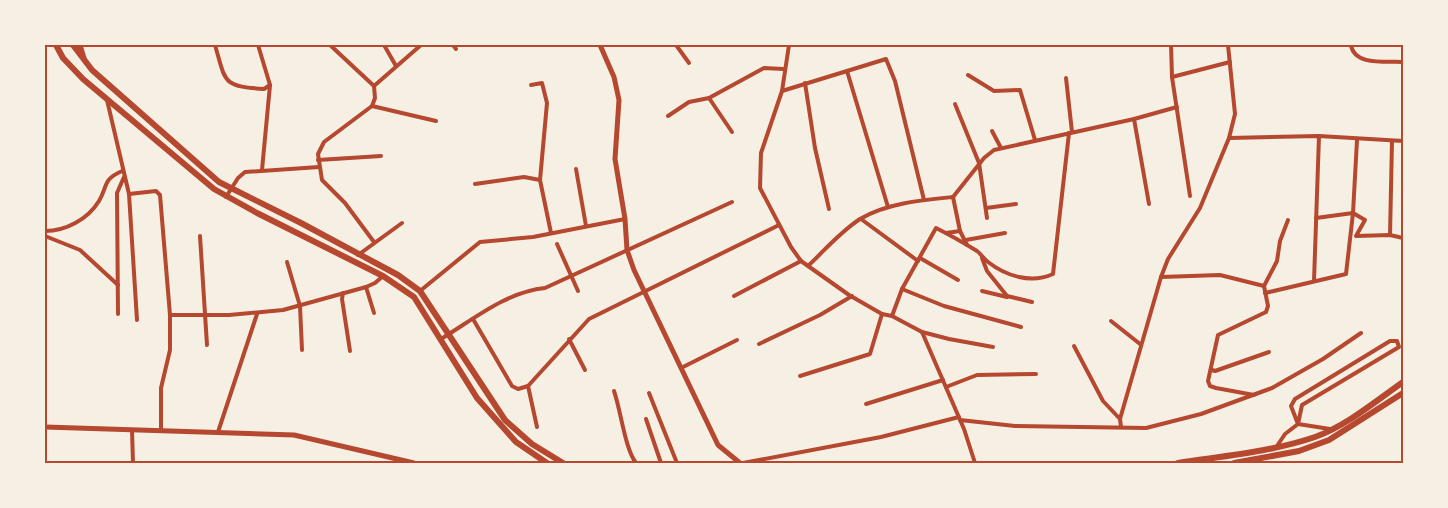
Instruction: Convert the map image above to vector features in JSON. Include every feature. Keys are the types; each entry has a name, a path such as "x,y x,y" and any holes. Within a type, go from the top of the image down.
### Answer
{"main road":[{"path":"56,45 67,63 82,79 200,178 226,197 383,276 419,303 477,398 500,425 523,447 547,463"},
{"path":"73,45 89,68 207,173 231,189 301,223 398,275 420,291 506,420 532,444 563,463"},
{"path":"82,79 89,68"},
{"path":"1178,463 1277,447 1316,436 1331,429 1403,382"},
{"path":"1234,463 1299,451 1328,440 1395,398 1403,395"}],"street":[{"path":"80,45 89,68"},
{"path":"215,45 224,78 229,83 244,87 264,88 270,84"},
{"path":"258,45 270,84 262,170"},
{"path":"330,45 374,86 375,98 372,106 324,142 318,154 319,167 322,180 345,203 374,242"},
{"path":"384,45 396,66"},
{"path":"374,86 421,45"},
{"path":"600,45 614,77 619,100 615,159 628,250 634,270 718,445 741,463 881,437 959,418 1015,426 1146,428 1174,422 1256,395 1324,359 1361,333"},
{"path":"676,45 689,63"},
{"path":"789,45 783,68 782,91 761,153 760,188 779,226 801,261 882,314 892,316 922,332 960,342 993,347"},
{"path":"1171,45 1172,77 1190,196"},
{"path":"1121,427 1120,419 1140,344 1168,258 1200,208 1229,138 1235,114 1228,45"},
{"path":"1351,45 1352,52 1360,59 1403,62"},
{"path":"782,91 886,59 895,81 924,200"},
{"path":"1172,77 1230,62"},
{"path":"668,116 689,102 709,98 764,68 783,68"},
{"path":"847,71 888,208"},
{"path":"968,75 994,91 1020,90 1035,140"},
{"path":"892,316 902,289 936,228 980,254 996,267 1023,278 1039,278 1053,274 1071,133 1066,78"},
{"path":"531,85 542,83 547,103 540,180 551,233"},
{"path":"805,83 815,148 829,209"},
{"path":"709,98 732,132"},
{"path":"107,100 122,171 129,194 137,320"},
{"path":"955,104 979,163 987,218"},
{"path":"372,106 436,122"},
{"path":"808,266 843,232 861,219 888,208 924,200 953,197 989,153 1001,148 1134,119 1177,107"},
{"path":"1134,119 1150,204"},
{"path":"992,131 1001,148"},
{"path":"1229,138 1319,136 1357,140 1403,141"},
{"path":"1314,281 1319,136"},
{"path":"1266,293 1346,274 1353,214 1357,140"},
{"path":"1390,235 1392,141"},
{"path":"318,160 381,156"},
{"path":"226,197 238,178 245,172 319,167"},
{"path":"576,169 586,226"},
{"path":"45,231 60,230 85,216 100,199 108,178 122,171"},
{"path":"118,314 117,193 124,177"},
{"path":"475,184 524,177 540,180"},
{"path":"129,194 156,192 160,195 170,315 170,350 161,388 161,431"},
{"path":"953,197 960,230 967,246"},
{"path":"441,339 493,305 530,290 545,288 732,202"},
{"path":"986,208 1016,204"},
{"path":"1316,218 1353,214 1365,220 1356,236 1390,235 1403,238"},
{"path":"420,291 480,242 533,237 625,219"},
{"path":"861,219 919,260 958,280"},
{"path":"1256,395 1210,386 1208,381 1212,370 1218,335 1266,312 1268,306 1264,286 1278,261 1280,241 1288,220"},
{"path":"358,255 402,223"},
{"path":"472,319 512,386 518,389 528,386 569,338 589,319 644,290 779,226"},
{"path":"946,233 960,230"},
{"path":"966,240 1005,233"},
{"path":"45,236 80,250 118,285"},
{"path":"200,236 207,315 207,345"},
{"path":"557,244 578,291"},
{"path":"980,254 988,271 1009,298"},
{"path":"734,296 801,261"},
{"path":"287,262 300,306 302,350"},
{"path":"1161,277 1220,275 1264,286"},
{"path":"170,315 257,314 300,306 366,287 375,283 383,276"},
{"path":"366,287 374,313"},
{"path":"902,289 944,306 1021,327"},
{"path":"982,291 1032,302"},
{"path":"343,293 342,299 350,351"},
{"path":"759,344 820,315 852,296"},
{"path":"218,432 257,314"},
{"path":"800,376 870,354 882,314"},
{"path":"1111,321 1140,344"},
{"path":"922,332 959,418 975,463"},
{"path":"569,338 585,370"},
{"path":"681,368 737,340"},
{"path":"1277,447 1285,434 1298,424 1302,405 1399,347 1398,342 1392,340 1388,342 1292,402 1291,406 1298,424"},
{"path":"1388,342 1392,350"},
{"path":"1074,346 1103,401 1120,419"},
{"path":"1212,370 1215,371 1269,352"},
{"path":"1363,359 1367,366"},
{"path":"946,387 977,376 1036,374"},
{"path":"866,404 943,380"},
{"path":"1320,384 1324,391"},
{"path":"528,386 537,427"},
{"path":"614,391 621,410 628,446 636,463"},
{"path":"649,393 676,463"},
{"path":"646,419 661,463"},
{"path":"1298,424 1331,429"},
{"path":"45,427 294,435 414,463"},
{"path":"132,430 133,463"}]}
